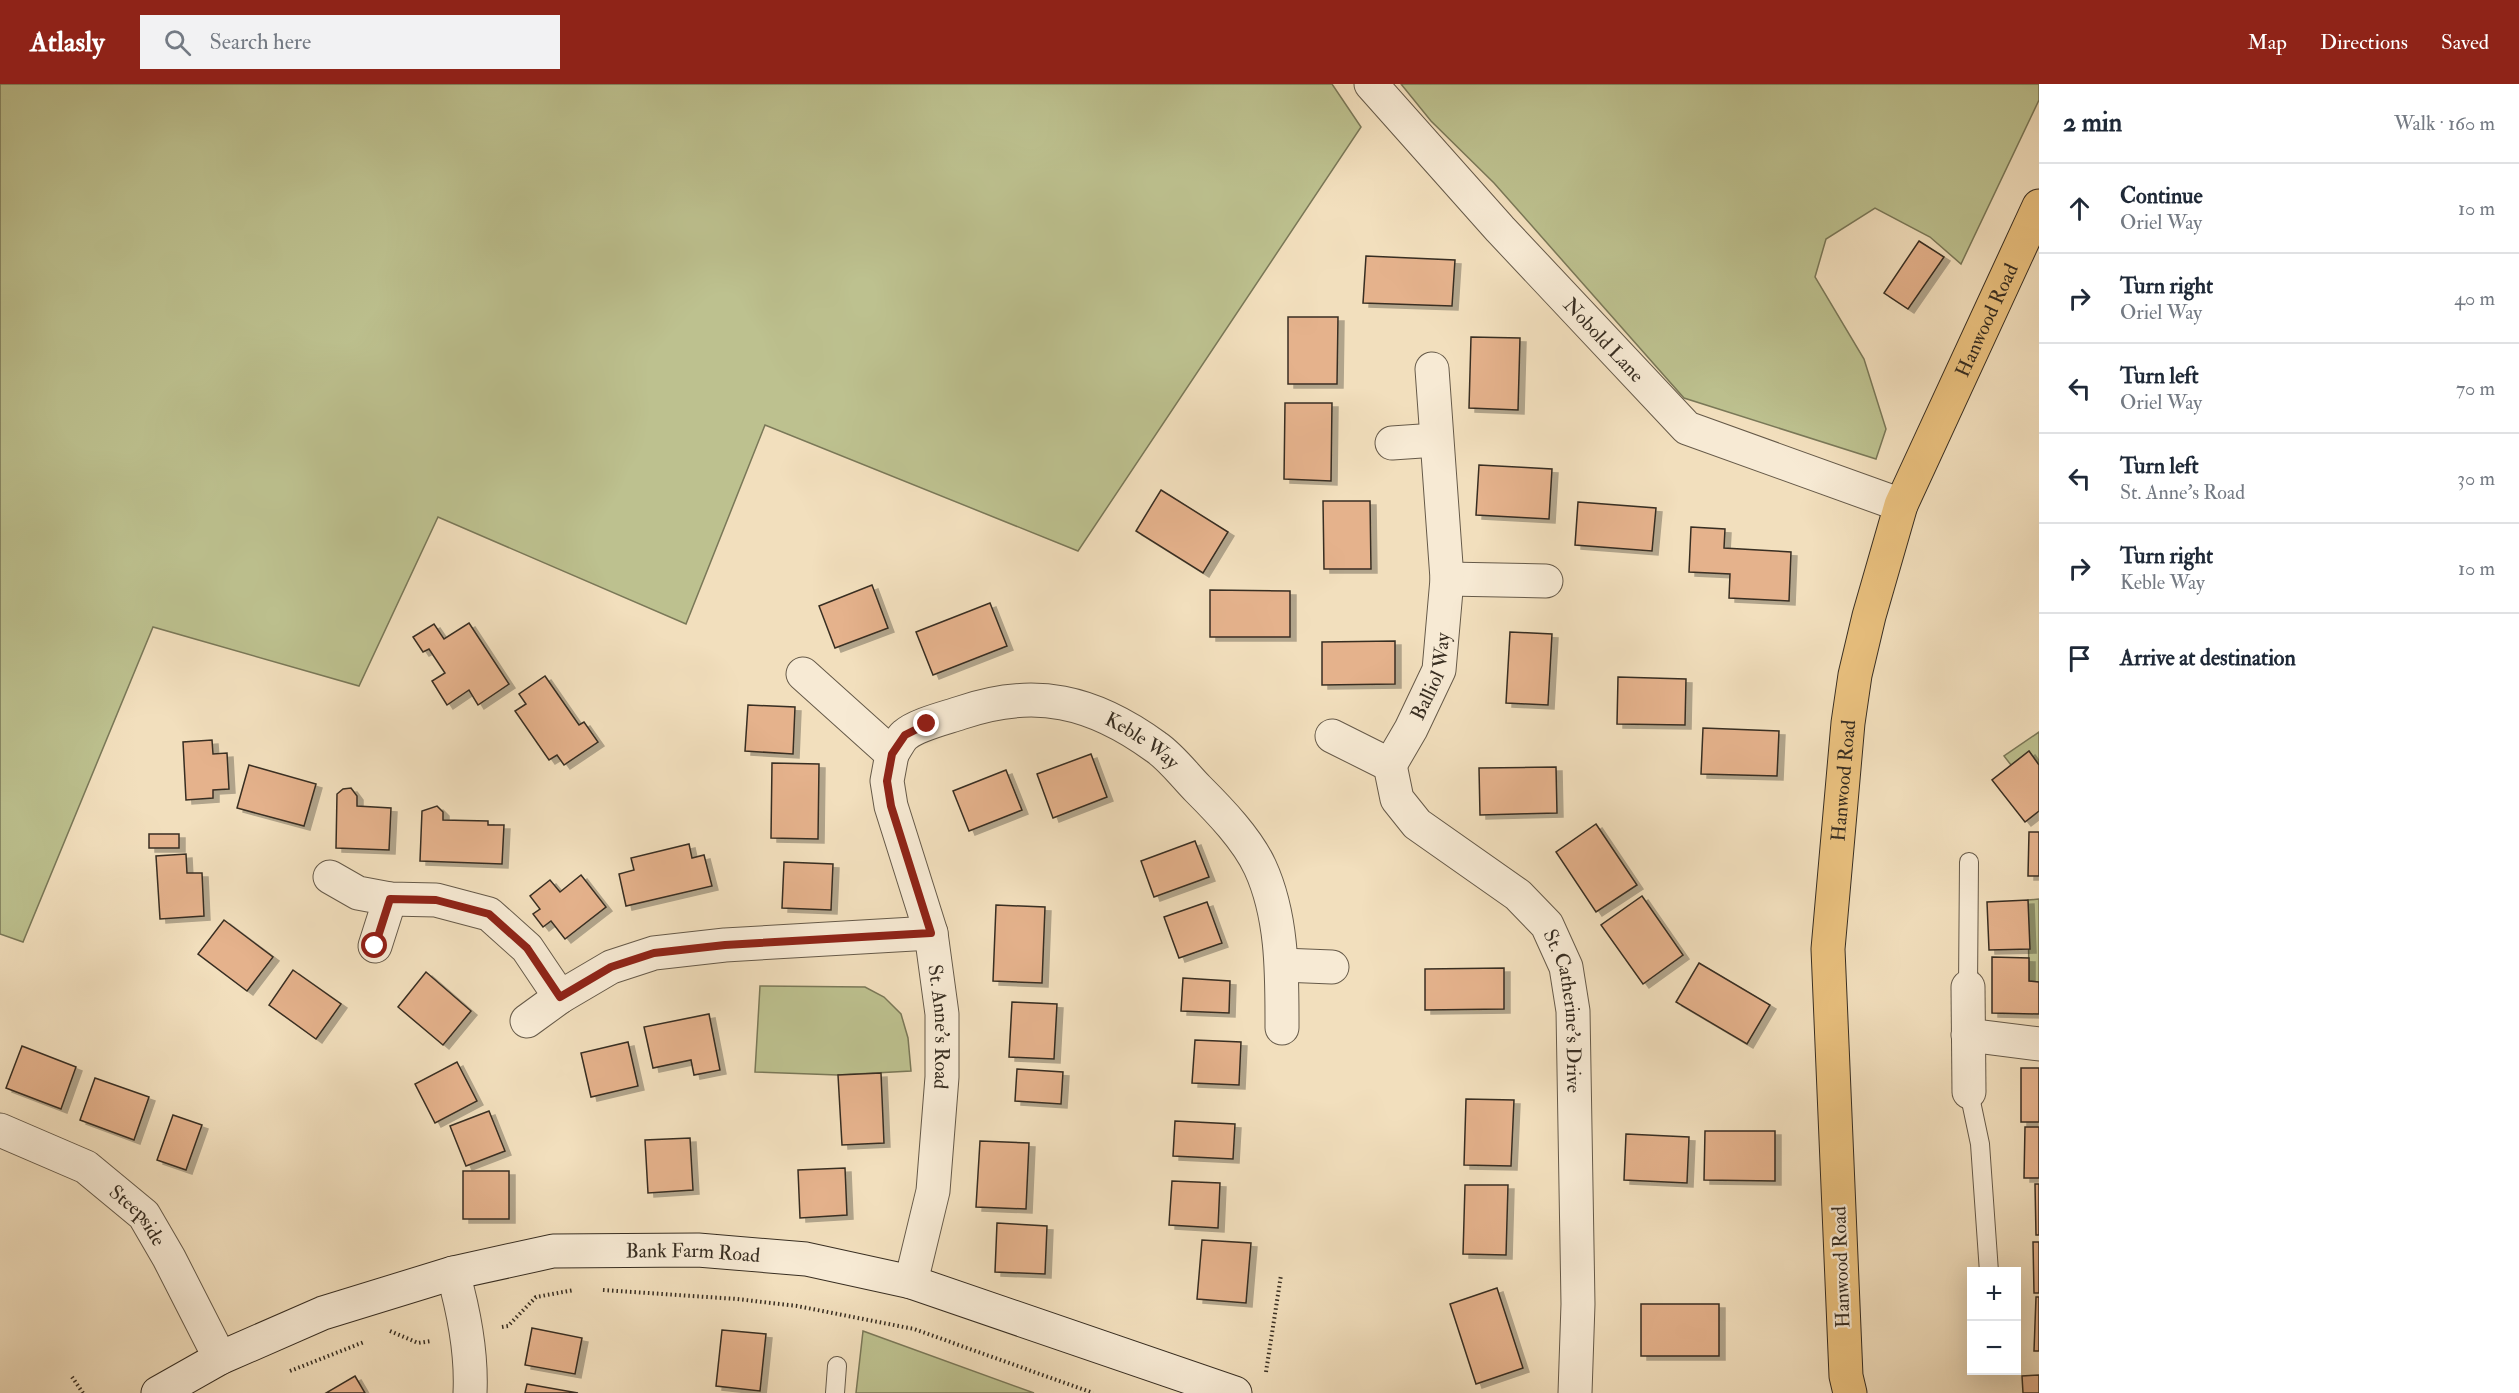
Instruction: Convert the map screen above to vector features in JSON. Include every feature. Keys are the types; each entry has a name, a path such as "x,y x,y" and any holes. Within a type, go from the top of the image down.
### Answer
{"main road":[{"name":"Hanwood Road","path":"1850,1393 1846,1376 1828,949 1848,723 1855,675 1869,616 1901,505 2039,206"}],"street":[{"name":"Nobold Lane","path":"1371,84 1500,229 1687,428 1901,505"},
{"name":"Balliol Way","path":"1390,765 1411,729 1439,670 1447,579 1432,369"},
{"path":"1392,443 1436,440"},
{"path":"1447,579 1546,581"},
{"path":"803,674 892,754"},
{"name":"Keble Way","path":"892,754 905,735 927,724 981,706 1024,699 1066,702 1110,719 1158,748 1227,819 1260,867 1274,912 1282,965 1282,1028"},
{"path":"1332,736 1390,765"},
{"name":"St. Anne's Road","path":"892,754 887,781 891,806 931,933 942,1014 942,1077 933,1191 911,1282"},
{"name":"St. Catherine's Drive","path":"1390,765 1397,799 1417,824 1518,894 1547,926 1566,967 1573,1011 1578,1304 1575,1393"},
{"path":"330,877 358,893 390,899 436,900 489,914 527,948 560,997"},
{"path":"375,946 390,899"},
{"path":"527,1021 560,997 611,967 654,953 725,945 931,933"},
{"path":"1282,965 1332,967"},
{"path":"1968,987 1969,1092"},
{"path":"1968,1035 2039,1044"},
{"name":"Steepside","path":"0,1130 86,1167 144,1215 169,1258 220,1358"},
{"name":"Bank Farm Road","path":"158,1393 220,1358 323,1313 453,1273 553,1251 698,1250 806,1258 911,1282 1250,1387"},
{"path":"453,1273 466,1334 471,1370 470,1393"}],"lane":[{"path":"1968,987 1969,862"},
{"path":"1969,1092 1980,1144 1989,1267"},
{"path":"835,1393 837,1366"}],"path":[{"path":"1250,1387 1281,1275"},
{"path":"499,1328 508,1326 536,1297 584,1288"},
{"path":"594,1289 736,1299 797,1306 915,1329 1093,1393"},
{"path":"380,1335 390,1331 418,1344 439,1339"},
{"path":"285,1372 369,1339"},
{"path":"72,1377 83,1393"}],"green space":[{"path":"0,84 1332,84 1361,127 1078,551 765,425 686,624 438,517 359,686 153,627 23,942 0,934"},
{"path":"1401,84 2039,84 2039,100 1961,264 1930,237 1875,208 1826,239 1815,277 1864,359 1886,429 1876,459 1684,398 1494,183 1431,121"},
{"path":"2039,732 2039,765 2029,751 2011,765 2004,756"},
{"path":"2039,899 2039,982 2029,981 2028,900"},
{"path":"760,986 865,987 884,997 901,1014 908,1038 911,1071 838,1075 755,1072"},
{"path":"863,1331 1034,1393 856,1393"}],"building":[{"path":"1919,241 1944,257 1908,309 1884,293"},
{"path":"1366,256 1455,260 1452,306 1363,303"},
{"path":"1288,317 1338,317 1337,384 1288,384"},
{"path":"1471,337 1520,338 1518,410 1469,408"},
{"path":"1285,403 1332,403 1331,481 1284,479"},
{"path":"1479,465 1552,469 1549,519 1476,515"},
{"path":"1161,490 1228,532 1203,573 1136,531"},
{"path":"1323,501 1370,501 1371,569 1324,569"},
{"path":"1578,502 1656,508 1652,551 1575,545"},
{"path":"1691,527 1725,529 1724,548 1791,552 1789,601 1729,598 1730,574 1689,572"},
{"path":"872,585 888,628 835,648 819,606"},
{"path":"1210,590 1290,591 1290,637 1210,637"},
{"path":"990,603 1007,646 933,675 916,632"},
{"path":"469,623 509,684 478,705 469,690 447,705 432,681 445,673 429,649 423,652 413,637 434,624 444,639"},
{"path":"1510,632 1552,634 1548,705 1506,703"},
{"path":"1395,641 1395,684 1322,685 1322,642"},
{"path":"545,676 579,725 584,722 598,742 564,765 557,755 549,760 515,711 526,704 519,694"},
{"path":"1618,677 1686,679 1685,725 1617,724"},
{"path":"748,705 795,707 793,754 745,751"},
{"path":"1703,728 1779,731 1777,776 1701,774"},
{"path":"212,740 213,754 227,753 229,789 213,790 213,798 186,800 183,742"},
{"path":"2029,751 2039,765 2039,811 2025,822 1992,780"},
{"path":"1091,754 1107,797 1053,818 1037,774"},
{"path":"772,763 819,764 818,839 771,838"},
{"path":"249,765 316,784 304,826 237,808"},
{"path":"1556,767 1557,813 1480,815 1479,768"},
{"path":"1006,770 1022,810 969,831 953,791"},
{"path":"351,788 357,796 357,806 391,808 389,850 336,848 337,794 343,789"},
{"path":"437,806 443,812 443,820 488,821 488,825 504,825 502,864 420,861 422,811"},
{"path":"1596,824 1637,885 1596,912 1556,852"},
{"path":"2029,832 2039,832 2039,876 2028,876"},
{"path":"149,834 179,834 179,848 149,848"},
{"path":"1195,841 1209,877 1154,897 1141,861"},
{"path":"689,844 692,858 704,855 712,886 626,906 619,874 634,870 631,858"},
{"path":"186,854 187,873 202,873 204,916 160,919 156,856"},
{"path":"784,862 833,864 831,910 782,908"},
{"path":"581,875 606,907 565,939 551,921 543,927 533,914 540,909 530,896 550,880 560,892"},
{"path":"1642,896 1683,955 1643,984 1601,925"},
{"path":"2028,900 2030,949 1989,950 1987,902"},
{"path":"1207,902 1222,943 1179,958 1164,917"},
{"path":"996,905 1045,907 1042,983 993,981"},
{"path":"224,920 273,957 247,991 198,954"},
{"path":"1992,957 2029,958 2029,981 2039,982 2039,1014 1992,1013"},
{"path":"1699,963 1770,1005 1747,1044 1676,1002"},
{"path":"1504,968 1504,1009 1425,1010 1425,969"},
{"path":"293,970 341,1004 316,1039 269,1005"},
{"path":"426,972 471,1011 443,1045 398,1007"},
{"path":"1183,978 1230,981 1229,1013 1181,1011"},
{"path":"1012,1002 1057,1004 1054,1059 1009,1057"},
{"path":"709,1014 720,1070 694,1075 691,1060 653,1068 644,1027"},
{"path":"1195,1040 1241,1042 1239,1085 1192,1083"},
{"path":"628,1042 638,1086 591,1097 581,1053"},
{"path":"22,1046 76,1067 61,1109 6,1088"},
{"path":"457,1062 477,1101 435,1123 415,1084"},
{"path":"2021,1068 2039,1068 2039,1122 2021,1122"},
{"path":"1017,1069 1063,1072 1061,1104 1015,1101"},
{"path":"881,1073 884,1143 842,1145 838,1075"},
{"path":"95,1078 149,1097 134,1140 80,1120"},
{"path":"1466,1099 1514,1100 1511,1166 1464,1165"},
{"path":"489,1111 505,1151 466,1166 450,1126"},
{"path":"173,1115 202,1125 186,1170 157,1160"},
{"path":"1175,1121 1235,1124 1233,1159 1173,1156"},
{"path":"2025,1127 2039,1127 2039,1178 2024,1178"},
{"path":"1705,1131 1775,1131 1775,1181 1704,1180"},
{"path":"1626,1134 1689,1137 1687,1183 1624,1180"},
{"path":"690,1138 693,1190 648,1193 645,1140"},
{"path":"980,1141 1029,1143 1026,1209 976,1207"},
{"path":"845,1168 847,1215 800,1218 798,1170"},
{"path":"463,1171 509,1171 509,1219 463,1219"},
{"path":"1172,1181 1220,1183 1218,1228 1169,1225"},
{"path":"2035,1184 2039,1184 2039,1235 2036,1235"},
{"path":"1465,1185 1508,1185 1506,1255 1463,1254"},
{"path":"997,1223 1047,1226 1045,1274 995,1272"},
{"path":"1202,1240 1251,1243 1246,1303 1197,1299"},
{"path":"2033,1242 2039,1242 2039,1293 2034,1293"},
{"path":"1497,1288 1523,1368 1476,1384 1450,1304"},
{"path":"2036,1297 2039,1297 2039,1351 2034,1351"},
{"path":"1641,1304 1719,1304 1719,1356 1641,1356"},
{"path":"532,1328 582,1338 575,1374 525,1365"},
{"path":"722,1330 766,1334 760,1391 716,1386"},
{"path":"2039,1375 2039,1393 2023,1393 2022,1376"},
{"path":"355,1376 365,1393 326,1393"},
{"path":"527,1384 578,1393 525,1393"}],"route":[{"path":"375,946 390,899 436,900 489,914 527,948 560,997 611,967 654,953 725,945 931,933 919,888 891,806 887,781 892,754 905,735 927,724"}]}
